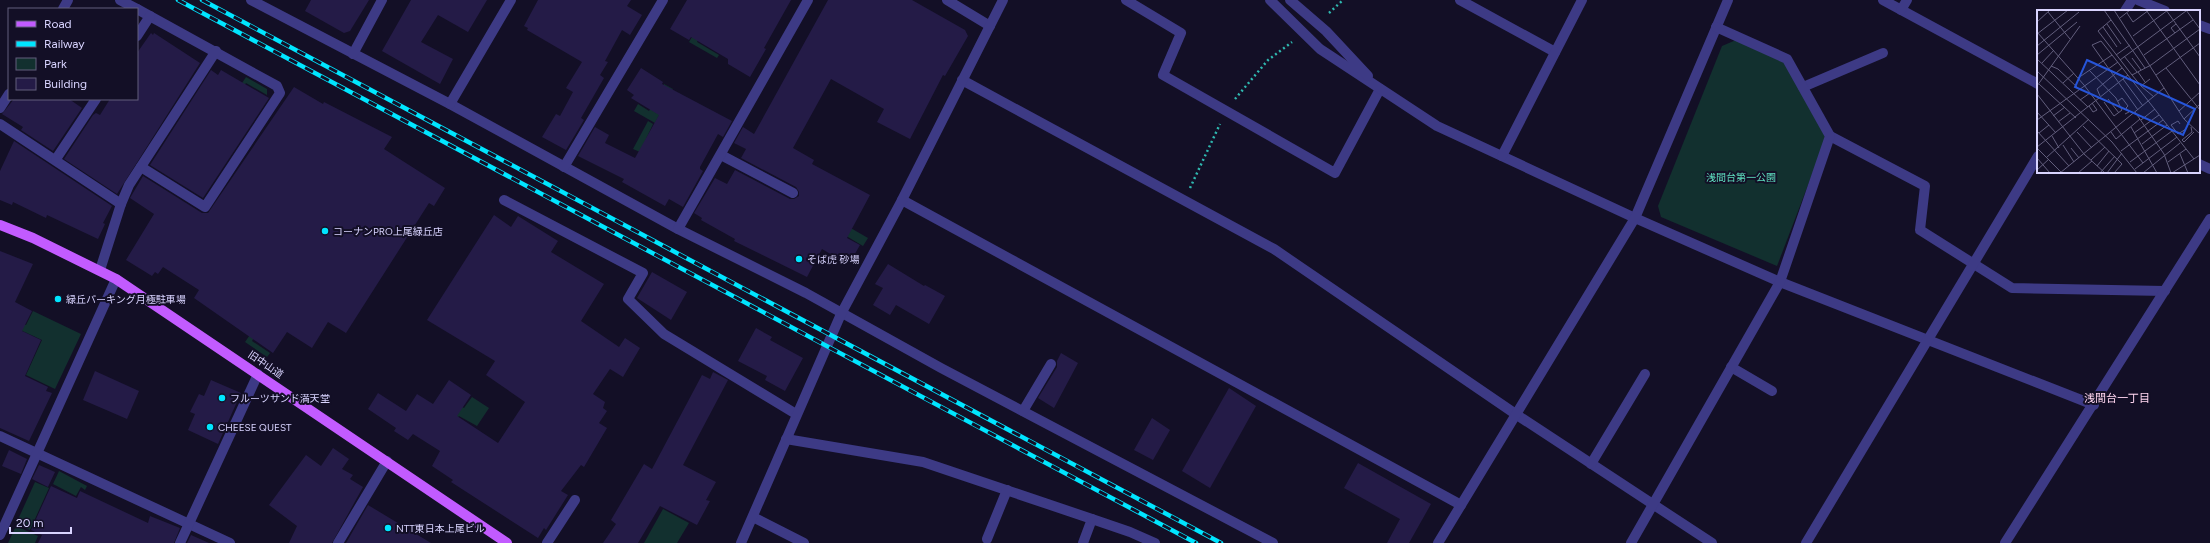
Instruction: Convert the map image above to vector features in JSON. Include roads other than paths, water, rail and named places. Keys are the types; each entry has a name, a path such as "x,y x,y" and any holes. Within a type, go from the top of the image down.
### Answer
{"main road":[{"name":"旧中山道","path":"0,225 33,238 116,279 507,543"}],"street":[{"path":"120,0 135,8"},
{"path":"251,0 450,104 678,229 806,293 841,314 1273,543"},
{"path":"352,54 382,0"},
{"path":"450,104 512,0"},
{"path":"564,167 664,0"},
{"path":"678,229 808,0"},
{"path":"947,0 990,26"},
{"path":"742,543 796,414 841,314 902,200 1003,0"},
{"path":"1126,0 1181,33 1163,75 1335,174 1380,89"},
{"path":"1270,0 1320,49 1437,126 1635,218 1780,282 1928,338 2094,405"},
{"path":"1290,0 1316,22 1380,89"},
{"path":"1460,0 1555,52"},
{"path":"1502,156 1582,0"},
{"path":"1438,543 1517,415 1635,218 1728,0"},
{"path":"1883,0 2037,83"},
{"path":"1900,10 1907,0"},
{"path":"2126,10 2132,0"},
{"path":"2138,0 2163,10"},
{"path":"138,10 216,51 277,86 280,94 205,208 141,167"},
{"path":"138,34 150,16"},
{"path":"2200,25 2210,29"},
{"path":"1716,27 1787,59 1830,136 1925,186 1920,230 2012,288 2165,291"},
{"path":"100,270 121,204 141,167 216,51"},
{"path":"1803,87 1883,53"},
{"path":"962,80 1274,249 1517,415 1712,543"},
{"path":"0,108 8,96"},
{"path":"56,160 95,100"},
{"path":"0,124 121,204"},
{"path":"1631,543 1780,282 1830,136"},
{"path":"721,155 793,192"},
{"path":"1806,543 1972,263 2037,158"},
{"path":"2200,165 2210,170"},
{"path":"504,200 643,272 628,299 664,334 796,414"},
{"path":"902,200 1461,505"},
{"path":"2005,543 2094,405 2210,219"},
{"path":"0,535 116,279"},
{"path":"1023,411 1051,364"},
{"path":"1731,367 1772,391"},
{"path":"180,543 258,374"},
{"path":"1591,464 1645,374"},
{"path":"0,436 230,543"},
{"path":"786,439 923,462 1130,532 1155,543"},
{"path":"338,543 387,461"},
{"path":"986,539 1007,490"},
{"path":"547,543 575,500"},
{"path":"753,516 804,543"},
{"path":"1083,543 1092,519"}],"railway":[{"path":"178,0 1196,543"},
{"path":"202,0 1221,543"}],"place":[{"name":"コーナンPRO上尾緑丘店","path":"325,231"},
{"name":"そば虎 砂場","path":"799,259"},
{"name":"緑丘パーキング月極駐車場","path":"58,299"},
{"name":"フルーツサンド満天堂","path":"222,398"},
{"name":"CHEESE QUEST","path":"210,427"},
{"name":"NTT東日本上尾ビル","path":"388,528"}],"district":[{"name":"浅間台一丁目","path":"2117,398"}],"park label":[{"name":"浅間台第一公園","path":"1741,177"}]}
